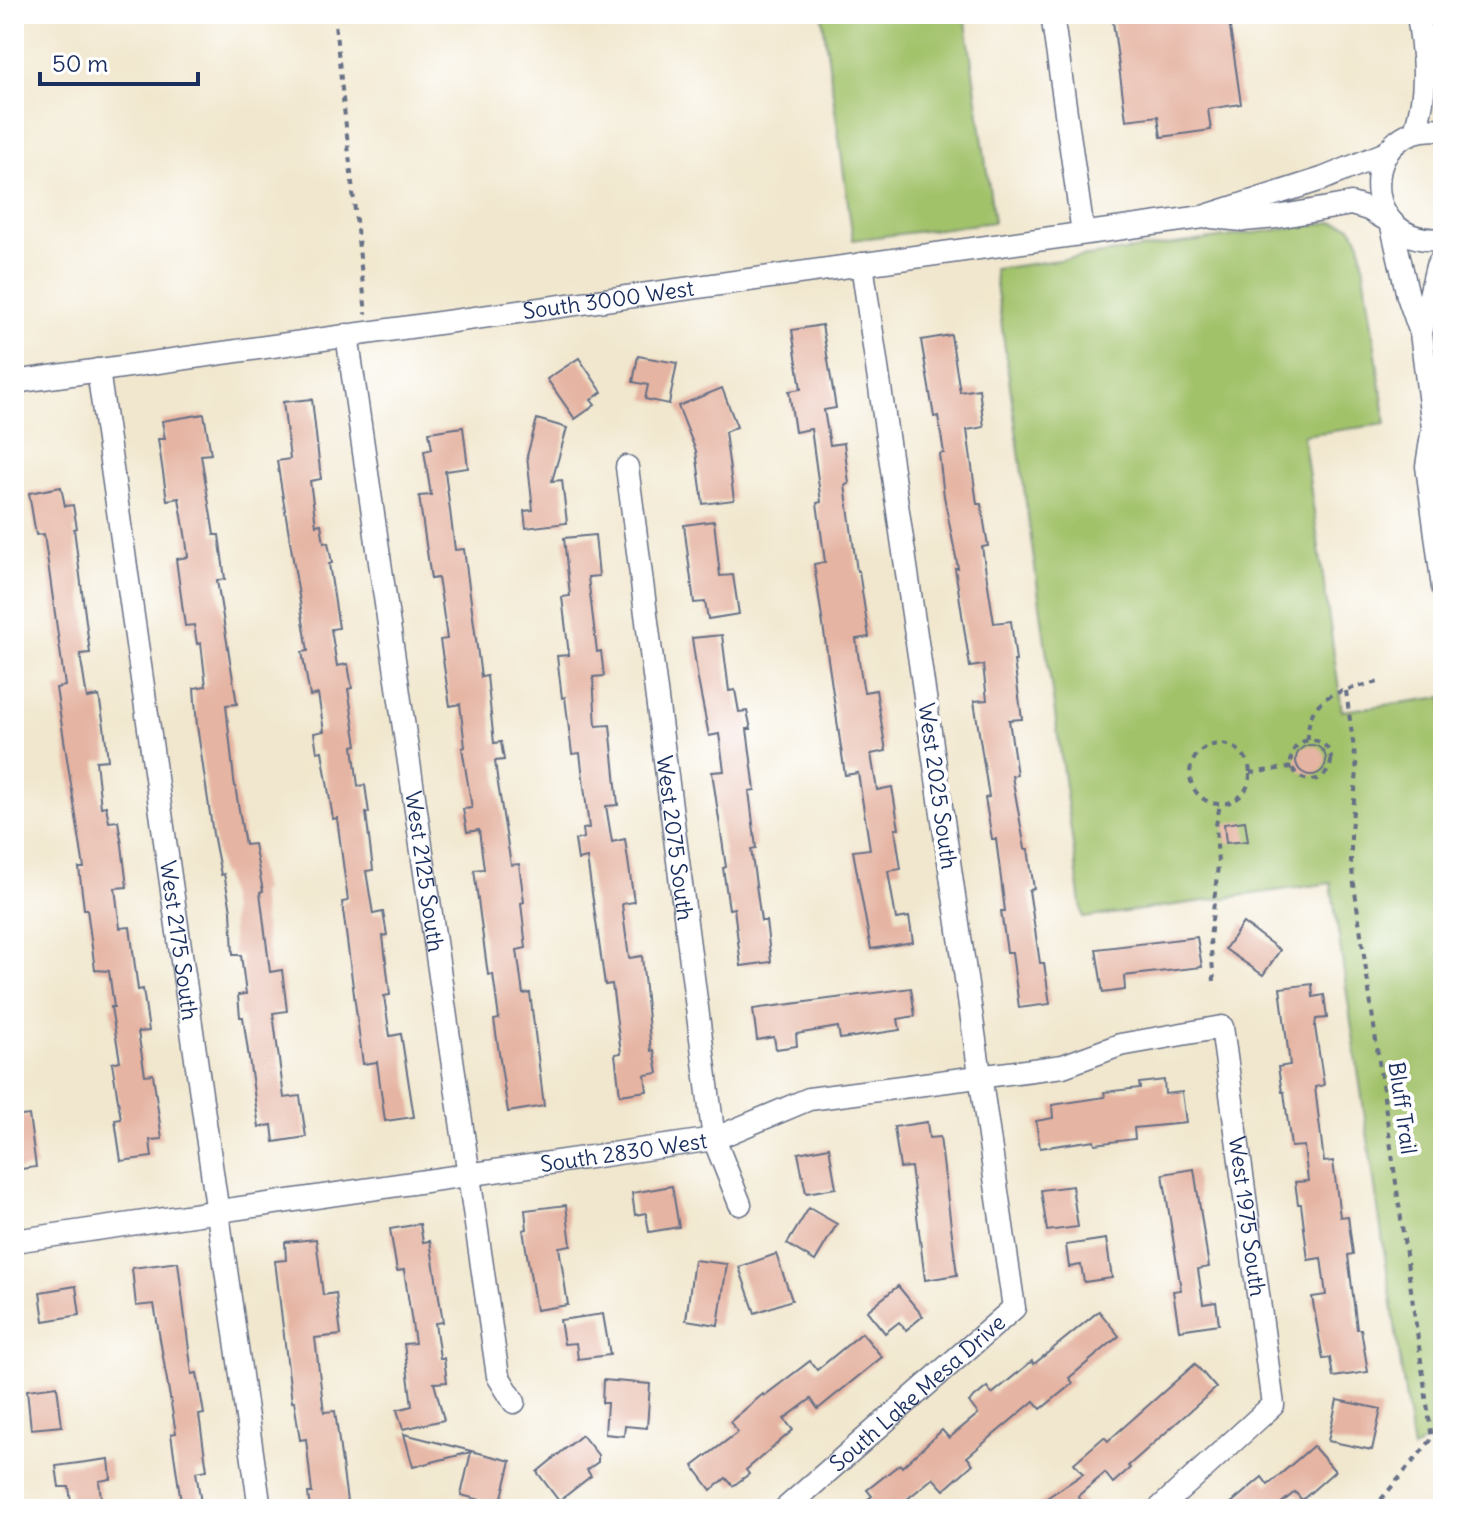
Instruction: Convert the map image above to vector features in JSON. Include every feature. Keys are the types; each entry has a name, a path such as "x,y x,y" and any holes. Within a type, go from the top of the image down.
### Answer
{"street":[{"path":"1052,14 1083,233"},
{"path":"1418,14 1425,63 1424,103 1415,131 1443,130"},
{"path":"1442,14 1443,21"},
{"name":"South 3000 West","path":"14,382 1203,217 1322,179 1386,153 1398,140 1415,131"},
{"path":"1386,153 1378,170 1377,189 1381,206 1391,222 1408,296 1421,333 1433,428 1443,588"},
{"name":"South 3000 West","path":"1203,217 1243,220 1351,204 1368,209 1405,233 1423,239 1443,239"},
{"path":"1421,333 1437,266 1443,257"},
{"name":"West 2025 South","path":"862,264 1014,1308"},
{"name":"West 2125 South","path":"358,334 498,1376 514,1402"},
{"name":"West 2175 South","path":"98,370 260,1509"},
{"name":"West 2075 South","path":"627,467 714,1139 740,1204"},
{"name":"South 2830 West","path":"14,1241 714,1139 809,1099 1063,1066 1120,1045 1222,1027"},
{"name":"West 1975 South","path":"1159,1509 1273,1405 1222,1027"},
{"name":"South Lake Mesa Drive","path":"785,1509 1014,1308"}],"path":[{"path":"334,14 358,334"},
{"path":"1308,740 1311,717 1325,697 1379,682"},
{"name":"Bluff Trail","path":"1346,691 1357,771 1351,863 1432,1439 1373,1509"},
{"path":"1308,740 1318,740 1331,756 1325,775 1313,780 1300,777 1292,767 1290,760 1294,748 1308,740"},
{"path":"1215,744 1230,746 1246,758 1250,773 1242,794 1231,802 1220,804 1202,797 1192,785 1190,768 1198,753 1215,744"},
{"path":"1250,773 1292,767"},
{"path":"1214,981 1210,939 1218,865 1216,825 1220,804"}],"green space":[{"path":"822,14 965,14 994,222 853,240"},
{"path":"1333,222 1351,226 1360,242 1386,424 1303,435 1342,711 1443,697 1443,1428 1413,1450 1331,883 1083,918 994,269"}],"building":[{"path":"1112,14 1228,14 1241,104 1208,109 1211,130 1161,137 1158,116 1126,120"},
{"path":"822,325 836,408 824,410 830,445 844,443 849,484 845,485 869,637 856,639 861,675 864,692 876,690 886,751 871,754 877,790 892,787 899,829 895,829 901,869 888,871 896,919 909,917 913,942 871,949 853,851 870,849 858,773 845,775 814,564 825,562 811,429 795,432 789,391 801,389 792,330"},
{"path":"951,335 960,392 979,389 984,427 967,430 977,504 981,504 988,546 982,547 994,623 1011,621 1022,719 1009,720 1017,775 1012,776 1025,849 1028,849 1034,889 1029,890 1040,963 1044,963 1050,1004 1019,1008 1012,952 1007,952 996,839 992,839 985,798 989,797 974,701 987,700 983,665 970,667 955,568 958,568 944,496 939,454 944,453 938,416 934,417 921,340"},
{"path":"638,356 677,363 669,404 645,399 648,385 633,382"},
{"path":"579,358 602,392 591,400 595,405 575,419 547,379"},
{"path":"722,388 737,427 725,432 734,500 703,504 696,451 678,406"},
{"path":"312,399 321,479 310,481 316,525 321,524 332,563 329,564 339,628 331,629 337,666 348,664 352,688 348,689 357,745 353,746 358,786 365,785 369,813 366,813 373,870 366,871 373,914 383,912 387,935 383,936 390,995 384,996 390,1036 401,1034 414,1117 385,1121 377,1062 363,1064 342,902 348,901 337,818 333,819 322,751 317,752 314,733 324,731 318,694 310,696 302,652 308,651 277,461 290,459 283,402"},
{"path":"204,414 211,454 201,455 214,535 219,535 225,579 217,580 237,704 226,705 234,780 245,845 254,844 263,891 260,892 270,972 282,970 287,1011 273,1013 284,1098 300,1096 306,1137 274,1142 272,1125 259,1127 243,1017 240,1017 238,995 246,994 241,955 233,955 231,910 213,834 197,726 194,688 206,686 201,643 197,644 194,625 185,626 176,559 188,557 186,540 179,498 167,500 158,439 165,439 162,421"},
{"path":"537,419 567,428 552,481 562,480 567,523 526,528 524,511 533,510 527,456"},
{"path":"463,427 468,468 445,471 455,550 464,549 481,677 487,676 494,743 501,742 504,760 495,761 511,865 519,864 526,948 517,950 523,994 530,993 544,1106 508,1112 494,1020 499,1019 493,974 488,975 474,870 484,869 479,830 467,832 463,809 472,808 462,748 465,747 460,704 450,706 440,640 447,639 441,596 438,578 431,579 419,496 431,495 424,451 432,449 429,432"},
{"path":"61,487 65,506 73,505 77,528 74,529 90,653 80,654 87,698 99,696 108,760 96,761 101,807 106,806 109,822 118,821 127,887 115,888 120,928 130,927 138,990 143,989 149,1031 138,1032 145,1075 153,1074 162,1139 150,1140 152,1157 121,1161 115,1120 121,1119 112,1063 120,1061 111,1007 114,1007 109,971 95,970 87,909 84,909 79,868 84,868 56,688 65,686 44,534 36,535 29,493"},
{"path":"714,521 720,576 733,575 739,614 708,619 705,602 694,603 684,525"},
{"path":"595,535 599,576 588,577 597,652 601,651 604,676 593,677 596,726 610,725 618,805 606,806 612,842 625,839 634,902 622,904 629,958 642,956 651,1051 654,1050 658,1073 645,1075 647,1091 620,1095 615,1054 621,1053 612,984 605,985 587,858 578,860 575,840 584,838 583,829 589,828 580,753 572,754 557,656 569,655 562,597 570,596 564,538"},
{"path":"722,635 729,691 735,690 739,712 747,711 751,729 747,729 755,790 749,791 756,848 751,849 761,921 766,921 771,962 741,966 734,908 729,909 712,772 724,771 719,734 709,736 692,638"},
{"path":"1311,745 1317,746 1325,754 1325,766 1317,774 1311,775 1305,774 1297,766 1296,760 1297,754 1305,746"},
{"path":"1245,821 1248,841 1226,843 1224,824"},
{"path":"1243,923 1280,950 1263,975 1225,949"},
{"path":"1197,937 1202,967 1124,976 1125,990 1103,993 1096,949"},
{"path":"1312,984 1313,997 1324,995 1327,1018 1316,1019 1315,1027 1324,1085 1315,1087 1324,1162 1333,1161 1340,1217 1348,1216 1353,1254 1348,1255 1357,1329 1361,1329 1368,1372 1333,1377 1330,1358 1323,1359 1312,1297 1326,1295 1321,1258 1308,1260 1295,1182 1308,1181 1304,1146 1291,1147 1278,1067 1290,1065 1280,988"},
{"path":"911,988 915,1016 898,1019 900,1030 840,1039 838,1027 796,1034 797,1046 776,1049 774,1037 757,1040 753,1009"},
{"path":"1164,1080 1165,1094 1182,1092 1186,1123 1134,1128 1135,1139 1095,1144 1094,1140 1040,1148 1036,1121 1053,1118 1052,1105 1105,1097 1104,1092 1140,1088 1139,1083"},
{"path":"29,1115 36,1167 14,1170 14,1117"},
{"path":"927,1122 929,1138 940,1137 957,1275 925,1280 911,1167 900,1168 894,1127"},
{"path":"829,1147 836,1188 806,1193 798,1153"},
{"path":"1194,1169 1209,1267 1198,1269 1203,1304 1216,1302 1219,1324 1179,1330 1173,1291 1181,1290 1163,1174"},
{"path":"672,1186 679,1227 649,1232 646,1213 635,1215 632,1193"},
{"path":"1072,1186 1078,1227 1047,1231 1041,1190"},
{"path":"566,1205 571,1245 559,1247 568,1305 536,1310 523,1230 527,1229 525,1210"},
{"path":"809,1208 837,1224 815,1261 787,1244"},
{"path":"420,1224 423,1242 430,1241 443,1322 435,1323 447,1382 434,1383 444,1420 403,1429 397,1410 412,1406 404,1344 415,1343 404,1270 397,1271 390,1229"},
{"path":"316,1239 323,1295 336,1293 341,1335 315,1338 324,1412 335,1411 348,1509 310,1509 308,1493 312,1493 306,1439 300,1440 292,1402 275,1261 286,1260 285,1242"},
{"path":"1106,1239 1112,1278 1084,1282 1081,1265 1069,1267 1066,1245"},
{"path":"776,1254 792,1300 755,1313 739,1267"},
{"path":"694,1260 727,1264 718,1325 686,1320"},
{"path":"178,1262 192,1374 197,1373 204,1414 199,1415 207,1470 196,1472 202,1509 182,1509 171,1434 176,1433 154,1304 136,1306 132,1268"},
{"path":"76,1286 80,1315 44,1321 40,1292"},
{"path":"898,1286 923,1316 906,1330 899,1322 885,1333 867,1311"},
{"path":"1099,1311 1119,1336 1069,1378 1073,1383 1041,1409 1034,1401 967,1457 973,1464 944,1490 933,1478 895,1509 855,1509 872,1496 867,1490 900,1464 902,1467 942,1430 949,1438 978,1414 969,1402 987,1387 992,1394"},
{"path":"603,1314 610,1355 578,1359 576,1343 564,1344 560,1320"},
{"path":"862,1333 882,1357 818,1409 811,1399 784,1419 793,1430 746,1470 749,1474 733,1486 726,1478 711,1490 693,1466 738,1432 730,1422 810,1361 817,1370"},
{"path":"1195,1364 1216,1388 1113,1483 1105,1473 1078,1496 1087,1509 1030,1509 1083,1474 1074,1463 1104,1437 1108,1441"},
{"path":"603,1380 650,1384 647,1428 625,1426 624,1436 605,1434 607,1403 602,1403"},
{"path":"57,1386 62,1426 31,1429 27,1390"},
{"path":"1337,1400 1381,1409 1372,1450 1328,1441"},
{"path":"404,1434 511,1461 500,1505 461,1495 471,1452 413,1467"},
{"path":"582,1435 598,1455 598,1462 587,1470 591,1476 559,1501 537,1472"},
{"path":"1313,1446 1335,1471 1302,1500 1295,1492 1274,1509 1224,1509 1262,1477 1268,1485"},
{"path":"109,1459 111,1479 99,1481 101,1498 71,1502 69,1487 59,1487 56,1466"}]}
